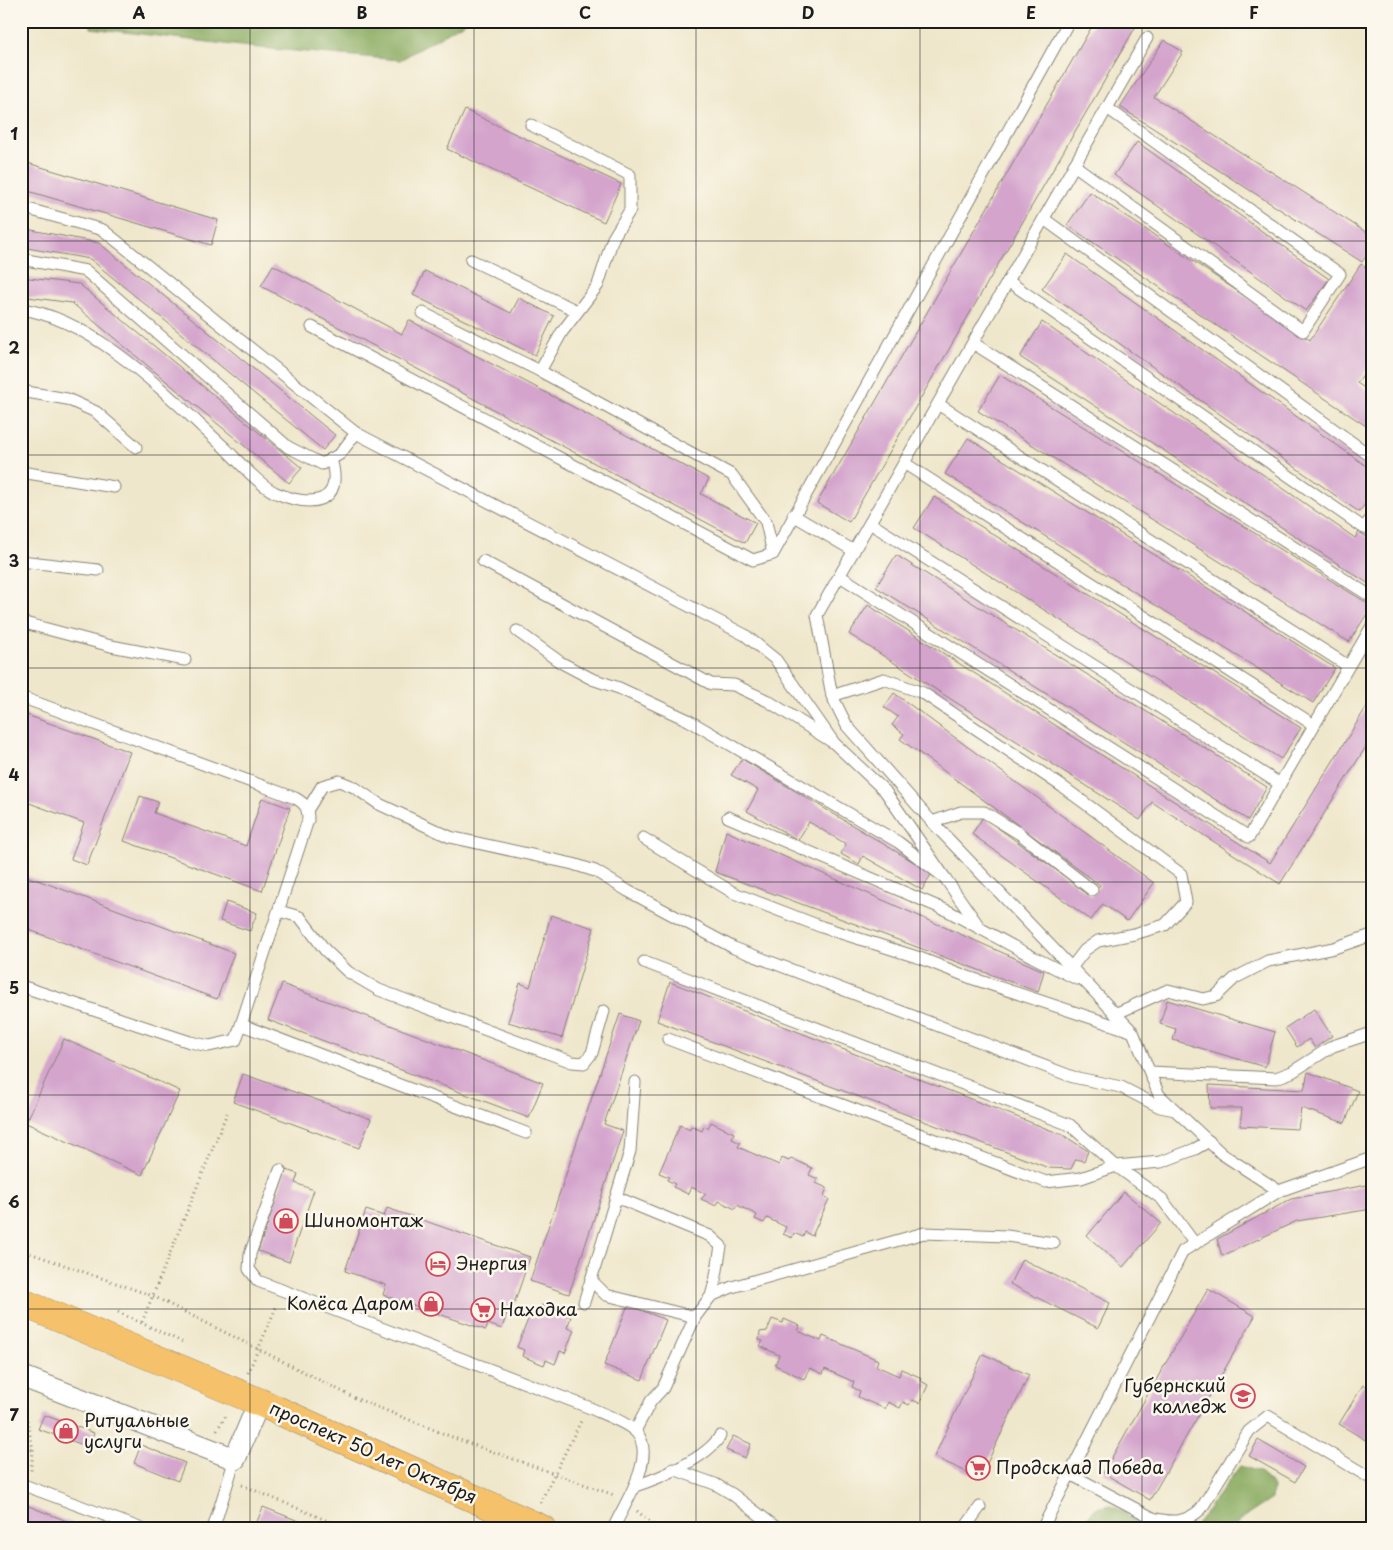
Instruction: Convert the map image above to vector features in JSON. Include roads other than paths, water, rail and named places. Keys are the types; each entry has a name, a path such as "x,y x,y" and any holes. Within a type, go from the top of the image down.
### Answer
{"main road":[{"name":"проспект 50 лет Октября","path":"21,1302 259,1402 536,1526"}],"street":[{"path":"21,1376 235,1459"},
{"name":"проспект 50 лет Октября","path":"235,1459 259,1402"}],"lane":[{"path":"312,327 753,560 773,554 793,514 1069,21"},
{"path":"1147,38 817,615 832,696 847,726 932,822 1133,1032 1159,1095 1222,1154 1279,1191"},
{"path":"1074,165 1302,331 1340,274 1107,108"},
{"path":"531,125 630,175 630,210 613,238 598,285 576,310 540,371"},
{"path":"21,207 103,230 356,433 744,635 776,660 834,743 885,792 917,834 944,878 980,928"},
{"path":"1044,218 1372,457"},
{"path":"21,259 86,271 288,447 322,464 340,454 356,433"},
{"path":"471,260 576,310"},
{"path":"1008,281 1364,528 1372,517"},
{"path":"21,309 74,325 105,346 147,377 274,492 313,502 327,497 335,486 335,472 331,459"},
{"path":"423,313 540,371 732,475 766,522 773,554"},
{"path":"973,342 1372,597"},
{"path":"21,391 67,398 96,412 136,447"},
{"path":"938,404 1348,666"},
{"path":"904,463 1314,725"},
{"path":"21,472 114,487"},
{"path":"793,514 854,551"},
{"path":"870,523 1280,784"},
{"path":"21,561 98,570"},
{"path":"484,561 711,684 734,685 768,702 834,743"},
{"path":"840,576 1249,837 1372,626"},
{"path":"21,622 110,646 185,660"},
{"path":"517,631 560,662 592,679 619,688 688,720 728,743 898,842 944,878"},
{"path":"832,696 884,679 923,693 1063,787 1181,874 1186,902 1165,925 1134,934 1098,941 1085,950 1071,968"},
{"path":"21,696 295,798 304,803 308,809"},
{"path":"874,781 904,790"},
{"path":"21,986 209,1046 236,1040 308,820 308,809 322,786 339,782 354,787 379,804 450,837 573,864 595,871 628,891 734,948 1073,1077 1121,1088 1160,1107 1177,1111"},
{"path":"932,822 961,812 984,812 1020,834 1092,890"},
{"path":"728,818 806,852 847,866 904,894 948,911 1033,957 1083,981"},
{"path":"642,838 734,893 822,927 920,958 971,978 1133,1032"},
{"path":"279,911 300,917 324,950 348,972 379,990 572,1062 584,1063 592,1053 604,1011"},
{"path":"1115,1014 1168,990 1203,999 1216,996 1235,978 1268,960 1334,948 1372,935"},
{"path":"644,962 1070,1125 1116,1166 1162,1199 1195,1244"},
{"path":"242,1025 526,1133"},
{"path":"1150,1072 1276,1078 1292,1072 1333,1046 1372,1033"},
{"path":"668,1039 1046,1182 1081,1178 1116,1166 1161,1162 1195,1149 1209,1141"},
{"path":"584,1302 630,1152 636,1082"},
{"path":"1042,1529 1183,1251 1279,1191 1372,1158"},
{"path":"280,1170 250,1254 250,1269 258,1281 588,1407 635,1431 642,1442 644,1459 634,1486 613,1529"},
{"path":"616,1197 710,1236 721,1246 711,1296 695,1317 663,1388 651,1401 635,1431"},
{"path":"711,1296 732,1287 924,1232 1007,1236 1054,1243"},
{"path":"590,1280 606,1295 695,1317"},
{"path":"1070,1474 1152,1518 1166,1522 1181,1522 1193,1516 1201,1509 1250,1431 1268,1416 1372,1479"},
{"path":"634,1486 654,1480 710,1449 720,1436"},
{"path":"213,1529 235,1459"},
{"path":"673,1469 723,1489 778,1529"},
{"path":"25,1485 142,1529"},
{"path":"964,1529 980,1507"}],"place":[{"name":"Шиномонтаж","path":"286,1221"},
{"name":"Энергия","path":"438,1264"},
{"name":"Колёса Даром","path":"431,1304"},
{"name":"Находка","path":"483,1310"},
{"name":"Губернский колледж","path":"1243,1396"},
{"name":"Ритуальные услуги","path":"66,1431"},
{"name":"Продсклад Победа","path":"978,1468"}]}
